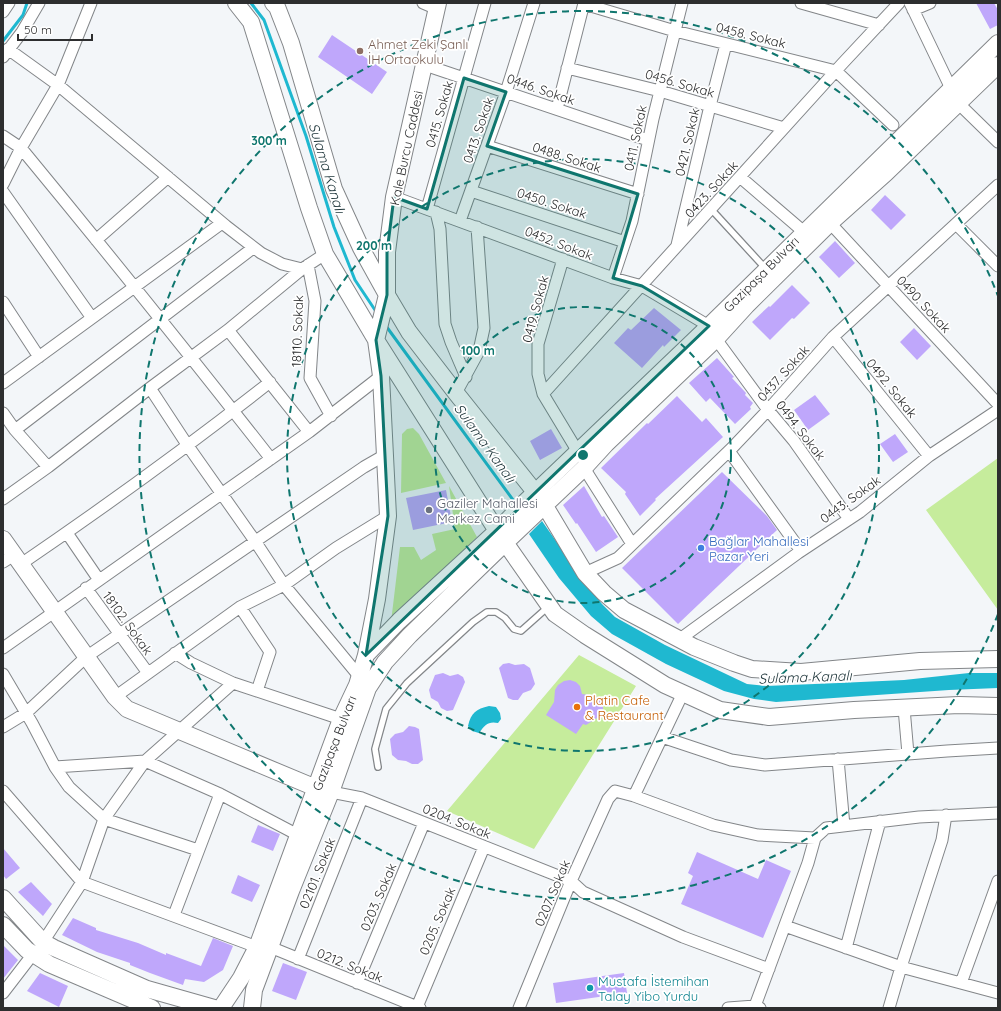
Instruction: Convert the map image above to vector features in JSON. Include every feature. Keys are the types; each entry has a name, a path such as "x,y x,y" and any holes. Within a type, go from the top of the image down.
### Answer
{"street":[{"path":"3,12 9,3"},
{"path":"39,3 22,32 6,53 58,85 261,254 282,264 305,267"},
{"path":"3,184 21,148 58,85 91,3"},
{"path":"236,3 250,22 325,254 376,340 503,531 555,614 585,635 664,684 720,710 769,717 854,710 959,705 998,706"},
{"path":"273,3 291,43 334,189 361,248 409,332 535,492"},
{"name":"0415. Sokak","path":"432,210 464,78 485,3"},
{"name":"0413. Sokak","path":"460,221 506,92 534,3"},
{"path":"557,109 584,3"},
{"name":"0458. Sokak","path":"584,3 726,44 836,71 893,125"},
{"name":"0411. Sokak","path":"613,278 632,221 648,140 682,3"},
{"path":"802,3 879,25"},
{"name":"0423. Sokak","path":"543,394 836,71 900,3"},
{"path":"930,3 912,6 954,96 998,142"},
{"name":"Kale Burcu Caddesi","path":"376,340 387,295 387,252 394,197 425,65 433,5"},
{"name":"Gazipaşa Bulvarı","path":"252,1008 254,990 264,947 298,835 324,790 368,688 385,662 503,531 523,504 578,452 747,305 830,223 886,173 954,96 998,43"},
{"name":"0421. Sokak","path":"677,247 726,44"},
{"name":"0446. Sokak","path":"425,65 648,140"},
{"name":"Gazipaşa Bulvarı","path":"221,1008 264,947 291,891 324,790 341,719 357,685 366,655 399,621 503,531 520,529 584,468 713,333 766,269 804,232 954,96 998,65"},
{"name":"0456. Sokak","path":"567,68 660,90 784,128"},
{"path":"3,136 21,148 192,358 271,459"},
{"name":"0488. Sokak","path":"487,146 638,194"},
{"path":"96,240 168,177"},
{"path":"740,177 804,232"},
{"name":"0437. Sokak","path":"585,573 618,558 729,451 833,337 998,185"},
{"name":"0450. Sokak","path":"471,191 625,242"},
{"path":"3,192 92,318"},
{"name":"0452. Sokak","path":"394,197 613,278 642,286 713,333"},
{"path":"432,210 440,229 445,324 450,342 466,377"},
{"path":"3,383 222,223"},
{"name":"0490. Sokak","path":"830,223 998,404"},
{"path":"956,224 998,266"},
{"path":"456,393 479,351 484,328 477,227"},
{"path":"15,430 253,248"},
{"path":"3,499 48,467 150,388 192,358 305,267 325,254"},
{"name":"0419. Sokak","path":"563,259 538,344 538,374 543,394 578,452"},
{"name":"18110. Sokak","path":"305,267 315,301 310,378 330,416"},
{"path":"3,302 39,357"},
{"path":"228,330 309,432"},
{"name":"0494. Sokak","path":"713,333 768,410 794,441 849,519"},
{"name":"0492. Sokak","path":"833,337 929,456"},
{"path":"366,655 377,599 388,516 381,376 376,340"},
{"path":"3,648 309,432 381,376"},
{"path":"13,561 67,533 188,446 270,382"},
{"path":"150,388 188,446 284,585 359,676"},
{"name":"0443. Sokak","path":"680,639 801,551 860,512 929,456 998,410"},
{"path":"3,413 15,430 48,467"},
{"path":"729,451 801,551"},
{"path":"3,727 26,713 86,657 364,467 385,455"},
{"path":"584,468 632,544"},
{"path":"541,509 585,573 604,593 624,610 680,639 727,660 752,669 801,672 920,661 998,659"},
{"path":"115,697 240,607 284,585 336,548 388,516"},
{"name":"18102. Sokak","path":"67,533 99,580"},
{"path":"3,539 13,561 53,612 115,697 127,708 324,790"},
{"name":"18102. Sokak","path":"86,588 148,674"},
{"path":"240,607 270,652 257,691"},
{"path":"175,654 233,683 341,719"},
{"path":"3,674 55,767 69,787 104,818 198,850"},
{"path":"3,993 38,948 82,882 104,818 144,761 233,683"},
{"path":"683,693 634,796 713,826 758,835 815,838"},
{"path":"904,708 908,754"},
{"path":"662,737 731,760 765,765 998,748"},
{"path":"838,759 844,826"},
{"path":"55,767 144,761 220,794 298,835"},
{"name":"0204. Sokak","path":"324,790 362,798 484,847 571,882 583,892 683,937 769,969"},
{"path":"3,791 82,882"},
{"name":"0207. Sokak","path":"519,1008 571,882 608,799 616,791 634,796"},
{"path":"174,915 220,794"},
{"name":"02101. Sokak","path":"298,959 362,798"},
{"path":"728,1008 758,1007 769,969 808,863 815,838 826,828 919,817 998,813"},
{"path":"889,1008 942,840 946,815"},
{"path":"846,948 880,821"},
{"name":"0203. Sokak","path":"357,983 424,823"},
{"name":"0205. Sokak","path":"418,1007 484,847"},
{"name":"0212. Sokak","path":"82,882 298,959 418,1007"},
{"path":"961,983 998,882"},
{"path":"3,898 49,964 152,1008"},
{"path":"3,925 27,950 54,948 147,989 214,1008"},
{"path":"785,926 901,967 998,993"}],"lane":[{"path":"711,209 766,269"},
{"path":"378,767 374,749 386,709 407,682 473,622 487,612 496,612 505,618 514,629 521,631 549,605"}],"highlighted area":[{"path":"464,78 506,92 487,146 638,194 613,278 642,286 709,326 366,655 388,516 381,376 376,340 387,295 387,252 394,197 427,209"}],"green space":[{"path":"413,428 419,434 446,483 401,493 402,434 407,429"},
{"path":"998,458 998,610 926,510"},
{"path":"449,486 477,537 391,622 400,547 414,547 421,560 436,550 432,534 455,529"},
{"path":"579,655 636,686 534,849 447,811"}],"water":[{"path":"542,521 579,574 602,604 615,617 665,645 747,684 766,686 839,683 904,680 969,673 998,673 998,688 776,702 754,699 724,691 666,664 612,634 591,616 559,578 529,534"},
{"path":"489,706 496,707 500,713 501,719 498,723 487,724 479,733 472,731 468,726 475,712"}],"building":[{"path":"976,3 994,3 998,10 998,25 990,29"},
{"path":"332,35 387,72 372,94 318,57"},
{"path":"885,195 906,215 891,230 871,210"},
{"path":"835,241 855,263 839,278 819,257"},
{"path":"792,285 810,303 794,319 792,318 770,340 752,322 769,306 770,307"},
{"path":"654,308 681,330 664,347 663,345 642,368 614,343 628,328 631,330"},
{"path":"914,328 931,346 917,360 900,342"},
{"path":"717,358 734,377 732,378 753,403 750,407 751,409 735,424 710,398 706,402 689,383"},
{"path":"815,395 830,414 808,430 794,410"},
{"path":"677,396 702,422 706,418 723,437 655,499 656,500 640,516 625,494 626,492 601,468"},
{"path":"551,429 562,448 540,460 530,441"},
{"path":"895,434 908,452 893,462 880,444"},
{"name":"Bağlar Mahallesi Pazar Yeri","path":"722,472 767,516 777,530 678,624 622,568"},
{"path":"584,486 602,517 604,516 618,537 596,552 563,505"},
{"name":"Gaziler Mahallesi Merkez Cami","path":"446,490 452,522 413,530 406,498"},
{"path":"509,663 515,665 524,664 530,668 535,684 531,690 523,693 518,700 508,698 499,668 503,664"},
{"path":"443,673 450,676 458,674 463,677 465,682 453,710 447,711 441,708 438,702 431,698 429,690 435,675"},
{"name":"Platin Cafe & Restaurant","path":"570,680 576,682 580,686 582,694 595,696 600,699 603,704 603,711 597,718 586,725 583,724 576,734 546,715 554,702 555,690 558,685 564,681"},
{"path":"409,726 419,729 423,760 418,764 398,760 392,755 390,739 395,734 403,732"},
{"path":"258,825 280,834 273,851 251,842"},
{"path":"3,848 20,868 6,879 3,875"},
{"path":"697,852 758,879 766,860 791,871 763,938 681,904 693,876 688,873"},
{"path":"238,875 260,885 252,902 231,893"},
{"path":"31,882 52,904 43,916 18,892"},
{"path":"73,918 96,928 96,930 138,943 166,955 166,953 201,966 213,938 233,946 223,970 204,982 185,979 183,985 130,965 130,963 97,952 62,935"},
{"path":"3,945 18,960 3,979"},
{"path":"283,963 307,972 296,1000 272,991"},
{"path":"40,973 68,986 59,1007 27,991"},
{"name":"Mustafa İstemihan Talay Yibo Yurdu","path":"624,973 627,993 556,1003 553,983"}],"waterway":[{"path":"3,41 23,15 27,3"},
{"name":"Sulama Kanalı","path":"251,3 264,20 306,136 334,227 355,280 377,313"},
{"name":"Sulama Kanalı","path":"386,326 516,504"}],"place":[{"name":"Ahmet Zeki Şanlı İH Ortaokulu","path":"360,51"},
{"name":"Gaziler Mahallesi Merkez Cami","path":"429,510"},
{"name":"Bağlar Mahallesi Pazar Yeri","path":"701,548"},
{"name":"Platin Cafe & Restaurant","path":"577,707"},
{"name":"Mustafa İstemihan Talay Yibo Yurdu","path":"590,988"}]}
